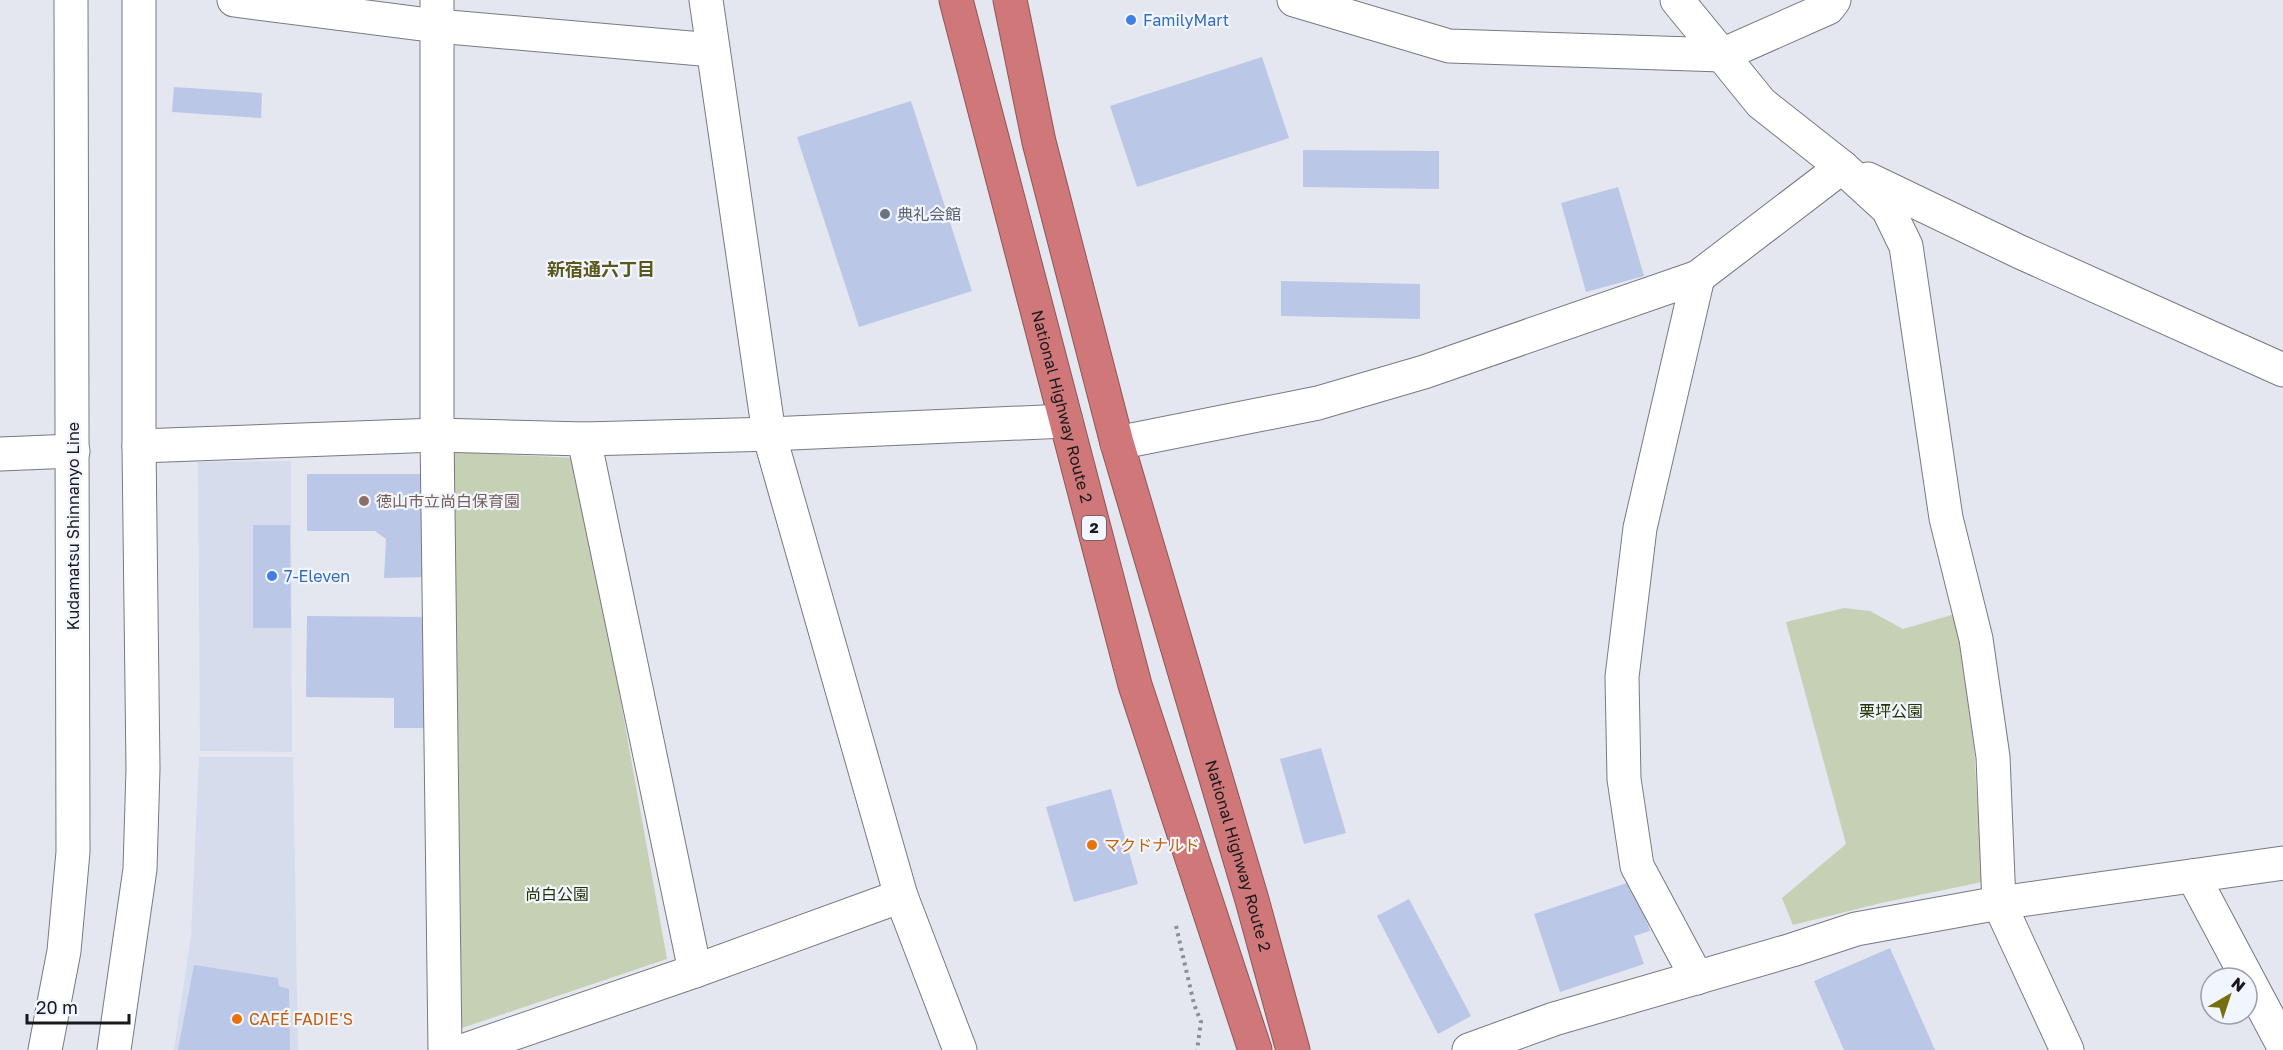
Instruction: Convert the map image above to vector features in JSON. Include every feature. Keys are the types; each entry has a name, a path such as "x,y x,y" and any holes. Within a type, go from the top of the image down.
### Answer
{"highway":[{"name":"National Highway Route 2","path":"956,0 1135,685 1255,1050"},
{"name":"National Highway Route 2","path":"1010,0 1039,142 1117,443 1252,900 1293,1050"}],"street":[{"name":"Kudamatsu Shinnanyo Line","path":"45,1050 64,951 73,852 71,0"},
{"path":"114,1050 140,869 143,769 139,0"},
{"path":"234,0 437,13 713,50"},
{"path":"706,0 769,434 901,896 960,1050"},
{"path":"1294,0 1449,46 1722,55 1828,8 1834,0"},
{"path":"1677,0 1761,103 1842,166 1888,209 1906,246 1946,518 1976,639 1994,757 1999,903 2067,1050"},
{"path":"437,13 437,435 445,1050"},
{"path":"1117,443 1318,403 1424,372 1698,278 1842,166"},
{"path":"1842,166 2020,252 2283,370"},
{"path":"1697,978 1637,866 1624,778 1622,676 1640,528 1698,278"},
{"path":"140,446 437,435 584,439 769,434 1066,421"},
{"path":"584,439 695,971"},
{"path":"0,454 73,451"},
{"path":"1469,1050 1554,1019 1856,929 1999,903 2283,863"},
{"path":"2193,876 2283,1045"},
{"path":"465,1050 695,971 901,896"}],"path":[{"path":"1194,1004 1201,1022 1197,1050"}],"shaded area":[{"path":"291,461 292,752 200,751 198,462"},
{"path":"199,757 293,757 298,1050 174,1050 191,935"}],"green space":[{"name":"尚白公園","path":"453,452 577,458 667,959 462,1028"},
{"name":"栗坪公園","path":"1844,608 1870,611 1903,629 1955,614 1974,747 1982,882 1881,903 1793,925 1782,898 1846,844 1786,622"}],"building":[{"path":"1262,57 1289,138 1137,187 1110,106"},
{"path":"174,87 262,93 261,118 172,112"},
{"name":"典礼会館","path":"911,101 972,291 859,327 797,137"},
{"path":"1303,150 1439,151 1439,189 1303,187"},
{"path":"1618,187 1644,276 1586,292 1561,203"},
{"path":"1281,281 1420,284 1420,319 1281,316"},
{"path":"307,474 423,474 431,577 384,578 386,539 375,531 307,531"},
{"name":"7-Eleven","path":"253,525 290,525 291,628 253,628"},
{"path":"307,616 433,617 433,728 394,728 394,698 306,697"},
{"path":"1321,748 1346,833 1304,844 1280,759"},
{"name":"マクドナルド","path":"1111,789 1138,884 1074,902 1046,807"},
{"path":"1633,881 1650,931 1634,936 1644,964 1560,992 1534,914"},
{"path":"1409,899 1471,1016 1438,1034 1377,916"},
{"path":"1890,948 1935,1050 1844,1050 1814,981"},
{"name":"CAFÉ FADIE'S","path":"194,965 278,978 279,986 289,989 290,1050 178,1050"}],"place":[{"name":"FamilyMart","path":"1131,20"},
{"name":"典礼会館","path":"885,214"},
{"name":"徳山市立尚白保育園","path":"364,501"},
{"name":"7-Eleven","path":"272,576"},
{"name":"マクドナルド","path":"1092,845"},
{"name":"CAFÉ FADIE'S","path":"237,1019"}],"district":[{"name":"新宿通六丁目","path":"601,270"}]}
